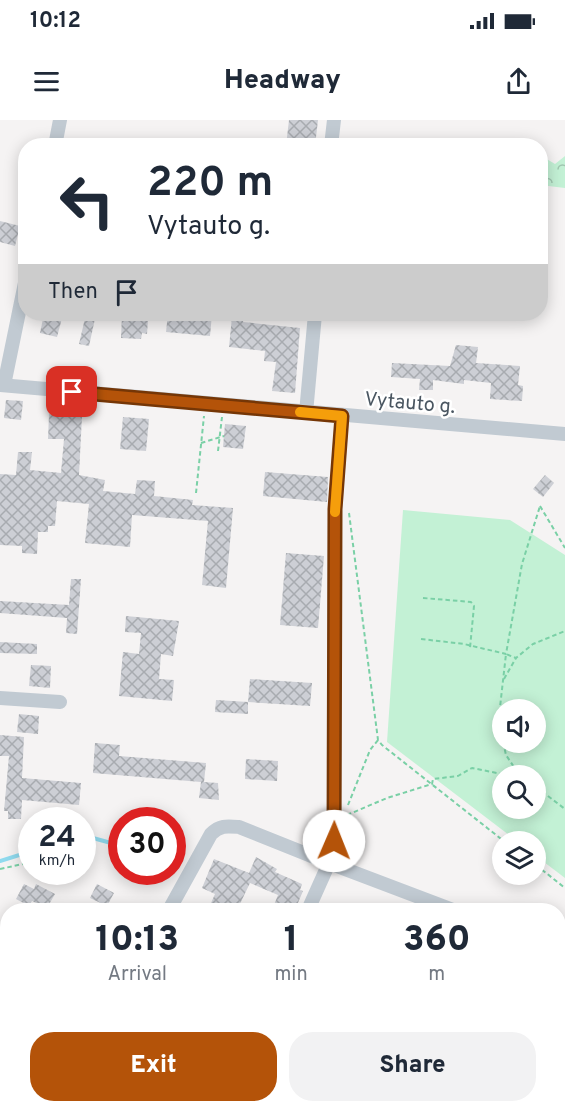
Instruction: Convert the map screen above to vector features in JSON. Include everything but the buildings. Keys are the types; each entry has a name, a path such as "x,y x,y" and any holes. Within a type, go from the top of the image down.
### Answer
{"street":[{"path":"57,138 60,120"},
{"path":"332,138 334,120"},
{"path":"2,385 18,314"},
{"path":"306,412 314,321"},
{"name":"Vytauto g.","path":"2,385 565,434"},
{"path":"311,903 333,853 335,509 342,416"},
{"path":"0,698 60,702"},
{"path":"173,903 202,847 219,827 239,827 430,903"}],"path":[{"path":"196,493 204,413"},
{"path":"218,451 222,414"},
{"path":"201,443 224,436"},
{"path":"501,699 506,654 522,564 540,506 565,548"},
{"path":"349,510 378,740 492,832"},
{"path":"423,598 471,602 474,606 470,648"},
{"path":"503,680 516,658 533,644 565,631"},
{"path":"421,639 464,644 470,648 516,658"},
{"path":"334,823 350,803 370,750 378,740"},
{"path":"334,823 387,798 432,784 434,779 458,776 472,768 492,772"},
{"path":"546,795 565,809"},
{"path":"0,869 18,865"},
{"path":"546,873 565,888"}],"green space":[{"path":"565,156 565,188 548,186 548,160 555,164"},
{"path":"403,510 510,520 565,555 565,878 546,864 546,831 504,831 387,742"}],"waterway":[{"path":"96,839 108,842"},
{"path":"0,861 18,855"}],"slow traffic":[{"path":"300,412 342,416 335,512"}],"route":[{"path":"72,392 342,416 335,509 334,841"}]}
